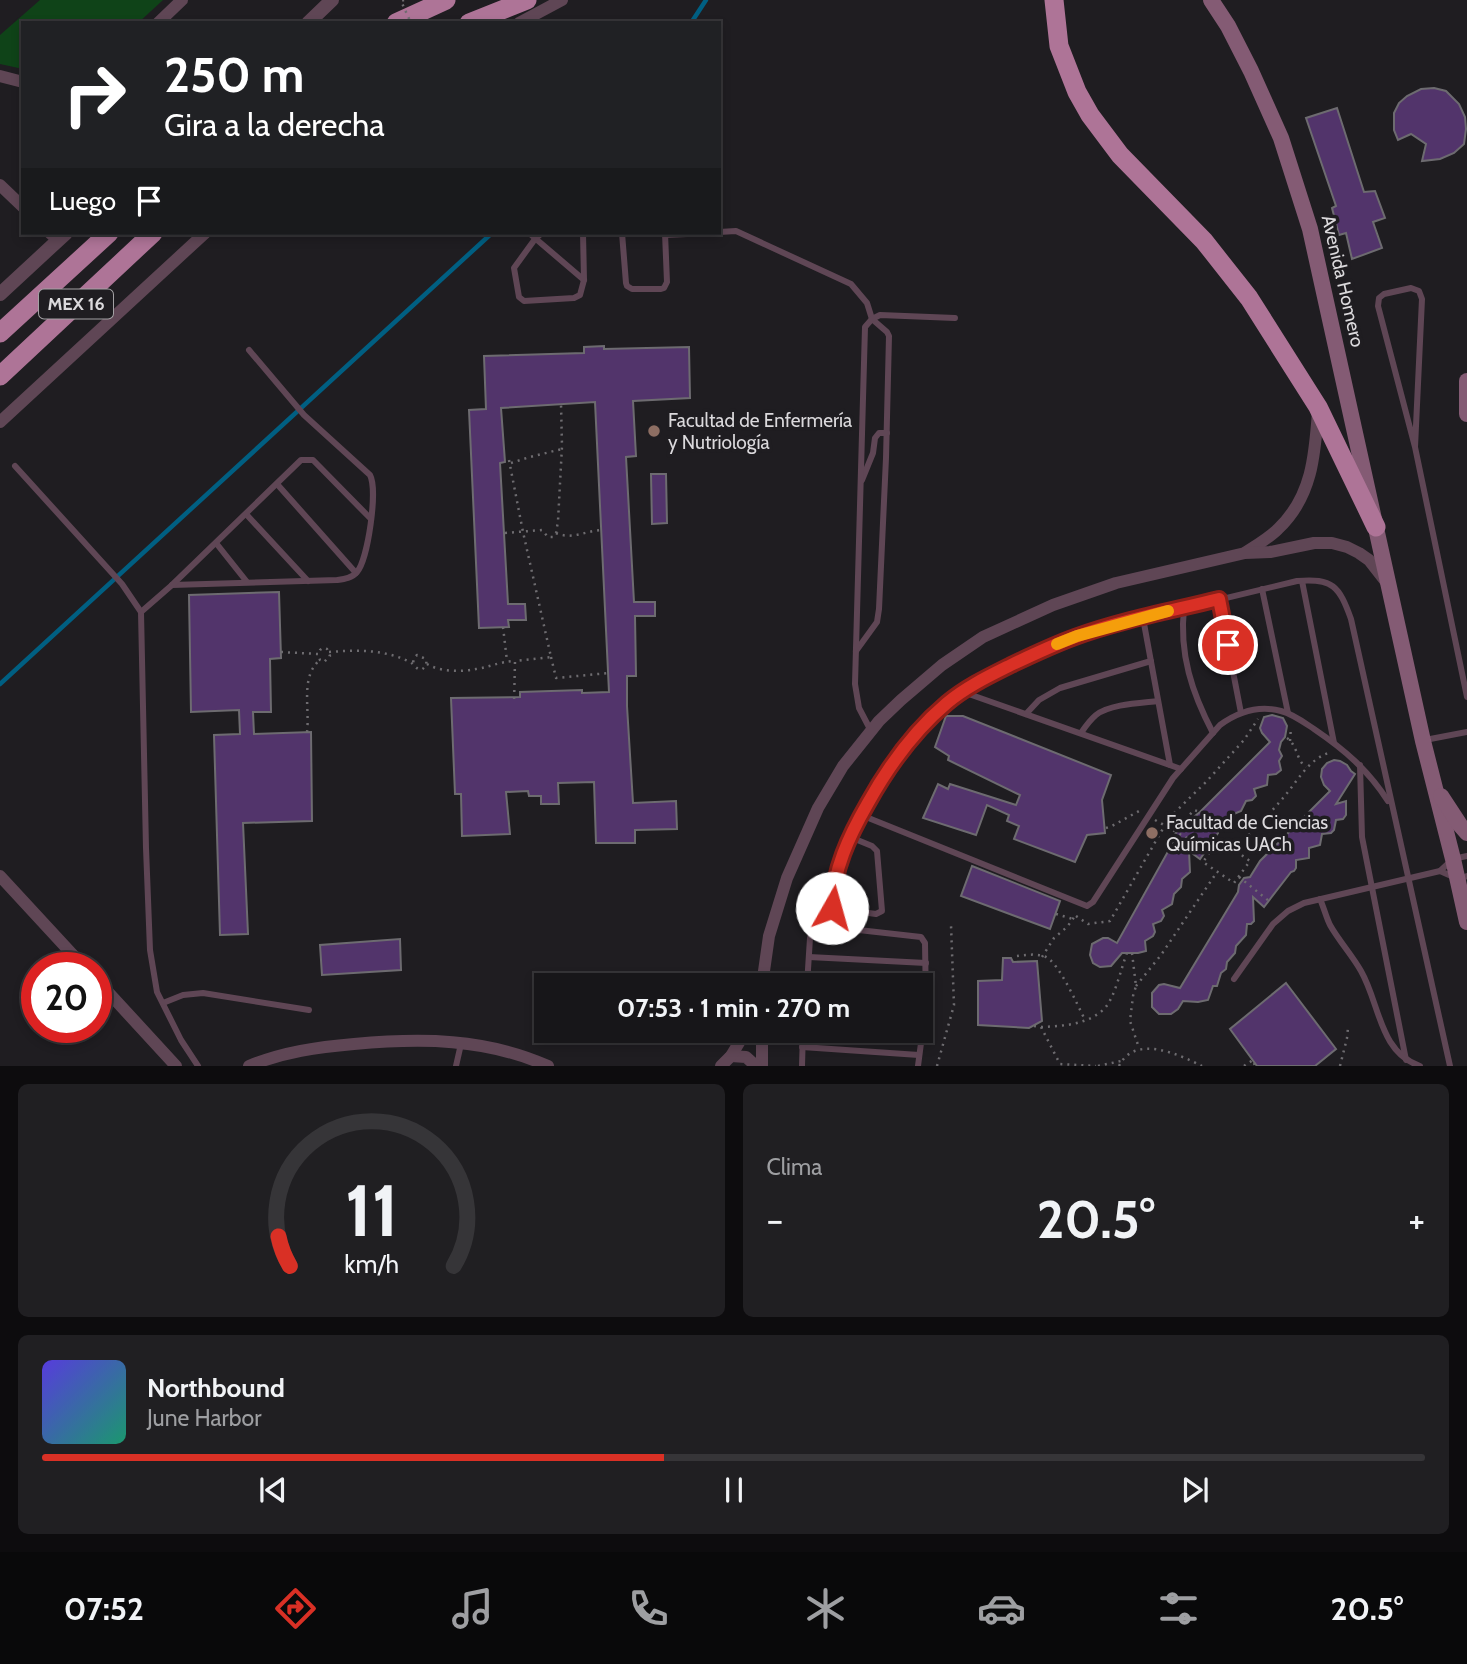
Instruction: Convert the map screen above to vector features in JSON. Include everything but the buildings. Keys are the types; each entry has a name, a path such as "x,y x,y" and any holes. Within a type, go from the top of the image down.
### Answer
{"highway":[{"path":"400,21 446,0"},
{"path":"474,21 527,0"},
{"path":"1054,0 1059,46 1077,92 1090,115 1120,155 1196,232 1250,298 1318,407 1376,527"},
{"name":"MEX 16","path":"0,333 107,235"},
{"name":"MEX 16","path":"0,376 151,235"}],"main road":[{"name":"Avenida Homero","path":"1211,0 1228,26 1264,98 1282,138 1302,198 1423,741 1460,857 1467,922"},
{"path":"1467,381 1467,414"},
{"path":"1436,788 1467,833"}],"street":[{"path":"160,21 182,0"},
{"path":"309,21 332,0"},
{"path":"523,21 562,0"},
{"path":"0,76 21,81"},
{"path":"0,185 21,205"},
{"path":"0,293 58,235"},
{"path":"0,422 203,235"},
{"path":"1245,553 1279,529 1305,493 1313,462 1318,407"},
{"path":"764,973 769,936 787,878 818,808 843,766 901,699 942,664 983,637 1052,605 1136,577 1245,553 1270,552 1314,543 1332,543 1364,555 1389,587"},
{"path":"0,876 70,952"},
{"path":"112,997 173,1064"},
{"path":"249,1066 279,1055 326,1046 408,1040 437,1040 484,1046 515,1053 548,1066"},
{"path":"721,1066 739,1043"},
{"path":"762,1043 762,1066"},
{"path":"731,1056 746,1057 756,1066"}],"lane":[{"path":"721,232 736,231 851,284 867,303 872,319 889,337 879,609 877,622 856,651"},
{"path":"531,235 584,280"},
{"path":"540,235 514,268 519,297 528,302 580,295 584,280 583,235"},
{"path":"622,235 626,283 632,289 661,289 666,286 665,235"},
{"path":"1415,447 1422,299 1419,291 1411,288 1384,294 1378,302 1415,447 1467,697"},
{"path":"871,731 859,708 855,684 865,327 880,315 955,317"},
{"path":"172,585 337,580 349,578 360,567 371,519 373,486 370,475 304,415 249,350"},
{"path":"860,485 873,453 875,438 879,433 887,433"},
{"path":"141,612 302,460 313,460 371,519"},
{"path":"15,466 122,584 141,612 149,928 153,974 157,992 181,1040 198,1066"},
{"path":"277,484 356,573"},
{"path":"246,514 308,581"},
{"path":"216,543 247,582"},
{"path":"1302,580 1334,743"},
{"path":"833,927 833,896 839,865 849,837 895,760 947,703 995,673 1077,636 1302,580 1325,581 1333,586 1345,603 1351,619 1450,1066"},
{"path":"1262,589 1288,713"},
{"path":"1219,599 1241,713"},
{"path":"1184,608 1182,639 1186,661 1198,704 1213,733"},
{"path":"1143,618 1170,765"},
{"path":"1026,714 1039,700 1060,688 1151,661"},
{"path":"963,692 1181,769"},
{"path":"1081,733 1090,720 1102,711 1158,701"},
{"path":"861,815 1087,906 1093,902 1148,815 1181,769 1229,719 1253,709 1288,713 1334,743 1349,754 1376,782 1391,806"},
{"path":"1423,741 1467,732"},
{"path":"1360,765 1362,837 1406,1060"},
{"path":"832,908 876,914 882,911 877,850 849,837"},
{"path":"1234,979 1273,924 1288,911 1304,903 1440,871 1460,857"},
{"path":"1440,871 1462,878"},
{"path":"1320,899 1331,925 1365,979 1387,1036 1406,1060 1420,1066"},
{"path":"808,973 810,938 817,928 823,926 921,937 925,943 925,973"},
{"path":"809,957 926,964"},
{"path":"163,1003 183,995 203,993 309,1010"},
{"path":"456,1066 461,1043"},
{"path":"802,1043 802,1066"},
{"path":"918,1066 920,1043"},
{"path":"802,1047 919,1055"}],"path":[{"path":"404,0 401,1 410,21"},
{"path":"505,533 542,530 548,537 553,537 556,533 562,449 561,404"},
{"path":"562,449 510,462 523,532 556,678 609,673"},
{"path":"556,533 572,537 601,530"},
{"path":"503,627 507,661"},
{"path":"318,654 323,648 329,652 368,651 391,654 421,670 427,664"},
{"path":"281,652 318,654"},
{"path":"307,732 307,694 312,666 320,660 324,662 328,659 329,652"},
{"path":"318,654 320,660"},
{"path":"412,663 417,655 426,659 427,664 435,669 455,670 551,657"},
{"path":"514,661 514,704"},
{"path":"1042,957 1054,938 1076,916 1087,924 1110,921 1169,818 1251,731"},
{"path":"1287,738 1294,743 1300,762 1307,767"},
{"path":"1234,850 1319,756 1329,752 1349,754"},
{"path":"1169,818 1175,823 1182,823 1194,810 1200,812"},
{"path":"1165,826 1210,851"},
{"path":"1219,839 1250,861 1234,883 1203,862 1210,851 1219,839"},
{"path":"1139,1048 1130,1021 1136,986 1161,955 1217,872"},
{"path":"1239,877 1269,901"},
{"path":"1056,914 1073,919"},
{"path":"937,1066 954,1005 951,925"},
{"path":"1034,1026 1077,1024 1104,1009 1127,953"},
{"path":"1132,953 1136,986"},
{"path":"1017,956 1046,957 1068,987 1085,1020"},
{"path":"1041,1027 1060,1064 1097,1066 1121,1061"},
{"path":"1340,1066 1348,1028"},
{"path":"1119,1066 1128,1054 1139,1048 1165,1050 1202,1066"},
{"path":"1244,1066 1253,1060 1255,1066"}],"green space":[{"path":"40,0 163,0 140,21 21,21 21,69 0,64 0,35"}],"waterway":[{"path":"692,21 706,0"},
{"path":"0,684 490,235"}],"slow traffic":[{"path":"1057,644 1168,611"}],"place":[{"name":"Facultad de Enfermería y Nutriología","path":"654,431"},
{"name":"Facultad de Ciencias Químicas UACh","path":"1152,833"}],"route":[{"path":"832,908 839,865 852,830 873,794 895,760 927,722 960,694 995,673 1077,636 1219,599 1228,645"}]}
